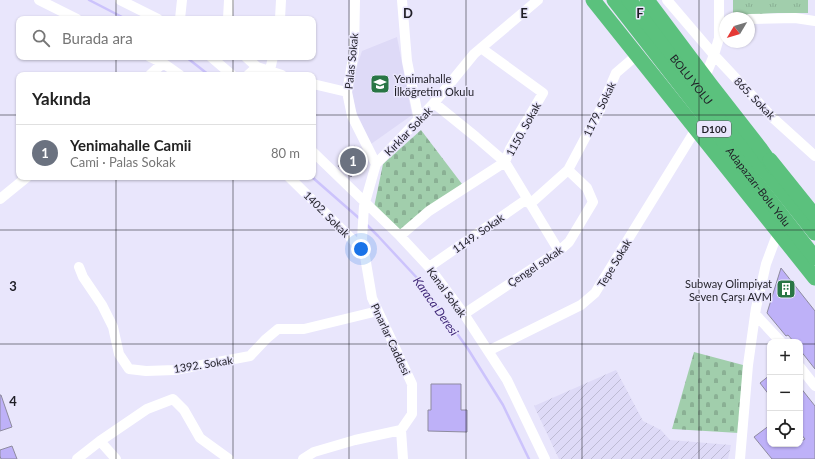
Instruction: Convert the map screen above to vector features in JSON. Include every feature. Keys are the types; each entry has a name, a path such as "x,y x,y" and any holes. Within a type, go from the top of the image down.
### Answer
{"highway":[{"path":"593,0 815,278"},
{"name":"Adapazarı-Bolu Yolu","path":"614,0 815,258"},
{"name":"BOLU YOLU","path":"629,0 815,232"},
{"path":"647,0 760,148 815,232"},
{"path":"738,120 815,216"},
{"path":"731,173 805,246"}],"street":[{"path":"39,0 71,16"},
{"path":"120,0 152,16"},
{"path":"180,16 182,0"},
{"path":"228,16 229,0"},
{"path":"280,16 281,0"},
{"name":"Palas Sokak","path":"355,0 354,52 347,92 352,116 376,164"},
{"path":"402,0 407,61 418,120"},
{"name":"Kırklar Sokak","path":"362,239 365,204 376,164 434,103 474,54 538,0"},
{"name":"865. Sokak","path":"667,0 714,55 773,118 815,156"},
{"path":"719,0 721,12"},
{"path":"755,19 795,18 815,21"},
{"path":"705,77 719,38"},
{"name":"1150. Sokak","path":"400,236 429,211 505,162 510,149 543,93 481,48"},
{"name":"1179. Sokak","path":"568,170 600,110 616,73 637,55"},
{"path":"156,60 175,72"},
{"path":"214,60 228,72"},
{"path":"249,60 257,67 275,72"},
{"path":"270,70 272,60"},
{"path":"154,72 163,64"},
{"path":"251,72 257,67"},
{"path":"316,85 347,92"},
{"path":"434,103 476,136 505,162 559,251"},
{"name":"Tepe Sokak","path":"488,351 581,305 595,293 696,129"},
{"name":"Kanal Sokak","path":"316,155 430,267 464,314 507,380 545,459"},
{"path":"528,202 568,170"},
{"name":"Çengel sokak","path":"464,314 559,251 569,242 593,202 587,188 568,170"},
{"path":"0,199 23,180"},
{"name":"1402. Sokak","path":"292,180 364,251"},
{"name":"1149. Sokak","path":"430,267 528,202"},
{"path":"740,459 748,366 755,314 766,264 778,232"},
{"name":"Pınarlar Caddesi","path":"362,239 372,298 412,384 412,414 401,430"},
{"name":"1392. Sokak","path":"79,267 83,277 102,305 113,327 119,354 129,369 146,371 175,370 250,356 278,329 304,329 378,311"},
{"path":"755,314 778,339"},
{"path":"803,371 815,386"},
{"path":"78,459 100,441 147,409 173,399 184,410 200,438 229,459"},
{"path":"307,458 314,452 354,440 401,430 403,459"},
{"path":"100,441 116,459"}],"shaded area":[{"name":"Yenimahalle İlköğretim Okulu","path":"397,37 412,115 371,144 355,109 352,93 354,75 362,51"},
{"path":"616,370 643,421 661,430 670,440 731,445 728,459 559,459 534,406"}],"green space":[{"path":"733,0 808,0 808,13 755,15 755,12 733,12"},
{"path":"421,130 462,184 400,230 374,207 383,164"},
{"path":"694,352 743,365 739,433 672,429"}],"building":[{"path":"354,146 363,153 366,159 351,177 338,166"},
{"name":"Subway Olimpiyat Seven Çarşı AVM","path":"781,268 815,311 815,369 803,354 803,339 791,339 788,335 786,336 767,313"},
{"path":"767,377 767,392 760,383"},
{"path":"431,384 461,384 461,410 467,410 467,432 428,431 428,410 431,410"},
{"path":"803,391 815,406 815,459 772,459 754,437 767,427 767,447 803,447 803,440 805,439 803,437"},
{"path":"0,395 12,427 0,431"},
{"path":"12,446 17,459 1,459 0,450"}],"waterway":[{"name":"Karaca Deresi","path":"89,0 120,16"},
{"name":"Karaca Deresi","path":"190,60 205,72"},
{"name":"Karaca Deresi","path":"315,180 360,219"},
{"name":"Karaca Deresi","path":"367,225 418,279 468,349 503,405 529,459"}],"place":[{"name":"Yenimahalle İlköğretim Okulu","path":"380,84"},
{"name":"Yenimahalle Camii","path":"353,161"},
{"name":"Subway Olimpiyat Seven Çarşı AVM","path":"786,289"}]}
